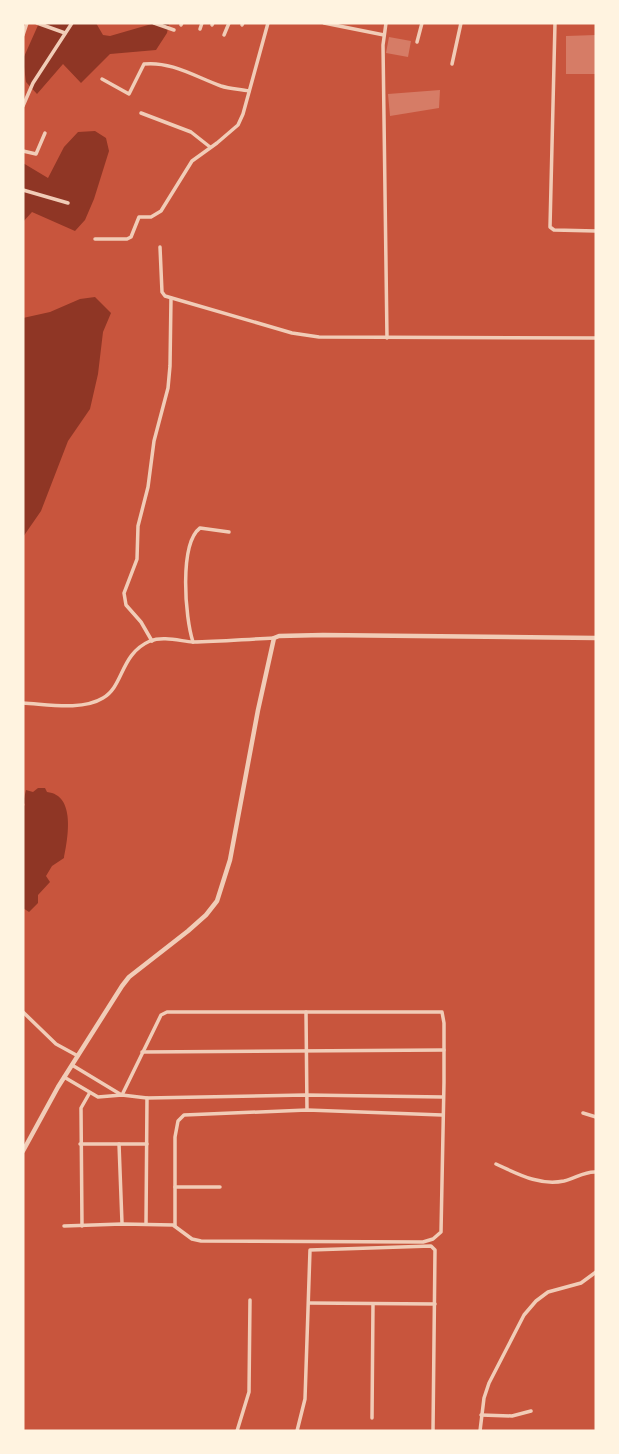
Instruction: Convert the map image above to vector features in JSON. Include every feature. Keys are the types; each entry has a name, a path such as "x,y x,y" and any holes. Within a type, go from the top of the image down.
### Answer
{"street":[{"path":"23,35 27,23"},
{"path":"37,23 65,33"},
{"path":"23,106 33,83 72,23"},
{"path":"154,23 174,30"},
{"path":"200,29 202,23"},
{"path":"224,35 229,23"},
{"path":"95,239 130,239 139,217 151,217 161,211 192,161 238,125 268,23"},
{"path":"324,23 384,35"},
{"path":"386,23 387,338"},
{"path":"417,41 422,23"},
{"path":"452,64 461,23"},
{"path":"555,23 550,227 554,230 596,231"},
{"path":"102,79 129,94 144,64 155,64 179,68 221,86 249,91"},
{"path":"141,113 191,132 211,148"},
{"path":"23,151 36,154 45,133"},
{"path":"23,190 68,203"},
{"path":"160,247 162,292 171,298 305,336 596,338"},
{"path":"152,640 124,599 137,559 138,526 170,374 171,298"},
{"path":"193,642 187,615 189,545 200,528 229,532"},
{"path":"23,703 79,704 103,698 131,654 152,640 193,642 323,635 596,638"},
{"path":"23,1151 64,1077 129,977 188,931 217,901 230,860 274,638"},
{"path":"64,1226 146,1223 175,1226 198,1241 423,1242 433,1239 441,1232 444,1015 439,1011 167,1012 161,1015 122,1095"},
{"path":"23,1012 56,1044 79,1056"},
{"path":"306,1012 307,1110"},
{"path":"142,1052 444,1050"},
{"path":"72,1065 122,1095"},
{"path":"64,1077 89,1093 105,1098 122,1095 147,1098 306,1095 443,1097"},
{"path":"82,1226 81,1108 89,1093"},
{"path":"146,1223 147,1098"},
{"path":"175,1226 175,1137 178,1121 184,1115 307,1110 443,1115"},
{"path":"583,1113 596,1117"},
{"path":"80,1144 147,1144"},
{"path":"119,1144 122,1223"},
{"path":"496,1164 540,1182 562,1181 586,1172 596,1172"},
{"path":"175,1187 220,1187"},
{"path":"297,1431 305,1398 311,1250 431,1246 435,1250 433,1431"},
{"path":"480,1431 489,1383 515,1332 532,1306 553,1290 581,1283 596,1272"},
{"path":"237,1431 249,1392 250,1300"},
{"path":"309,1303 435,1304"},
{"path":"372,1418 373,1304"},
{"path":"481,1415 518,1415 531,1411"}],"shaded area":[{"path":"39,23 96,23 103,35 110,36 155,23 169,23 167,33 156,50 110,54 81,83 63,64 37,94 26,82 23,59"},
{"path":"95,131 106,138 109,151 85,220 75,231 32,212 23,222 23,163 48,178 64,147 78,132"},
{"path":"95,297 111,313 103,332 90,409 68,441 41,511 23,537 23,318 50,312 80,299"},
{"path":"38,788 45,788 62,801 66,809 68,829 64,858 52,866 46,876 50,882 38,895 38,903 29,912 23,908 23,803 26,790 33,792"}],"building":[{"path":"596,35 596,74 566,74 566,36"},
{"path":"389,37 411,41 408,57 386,53"},
{"path":"440,90 439,108 390,116 388,94"}]}
